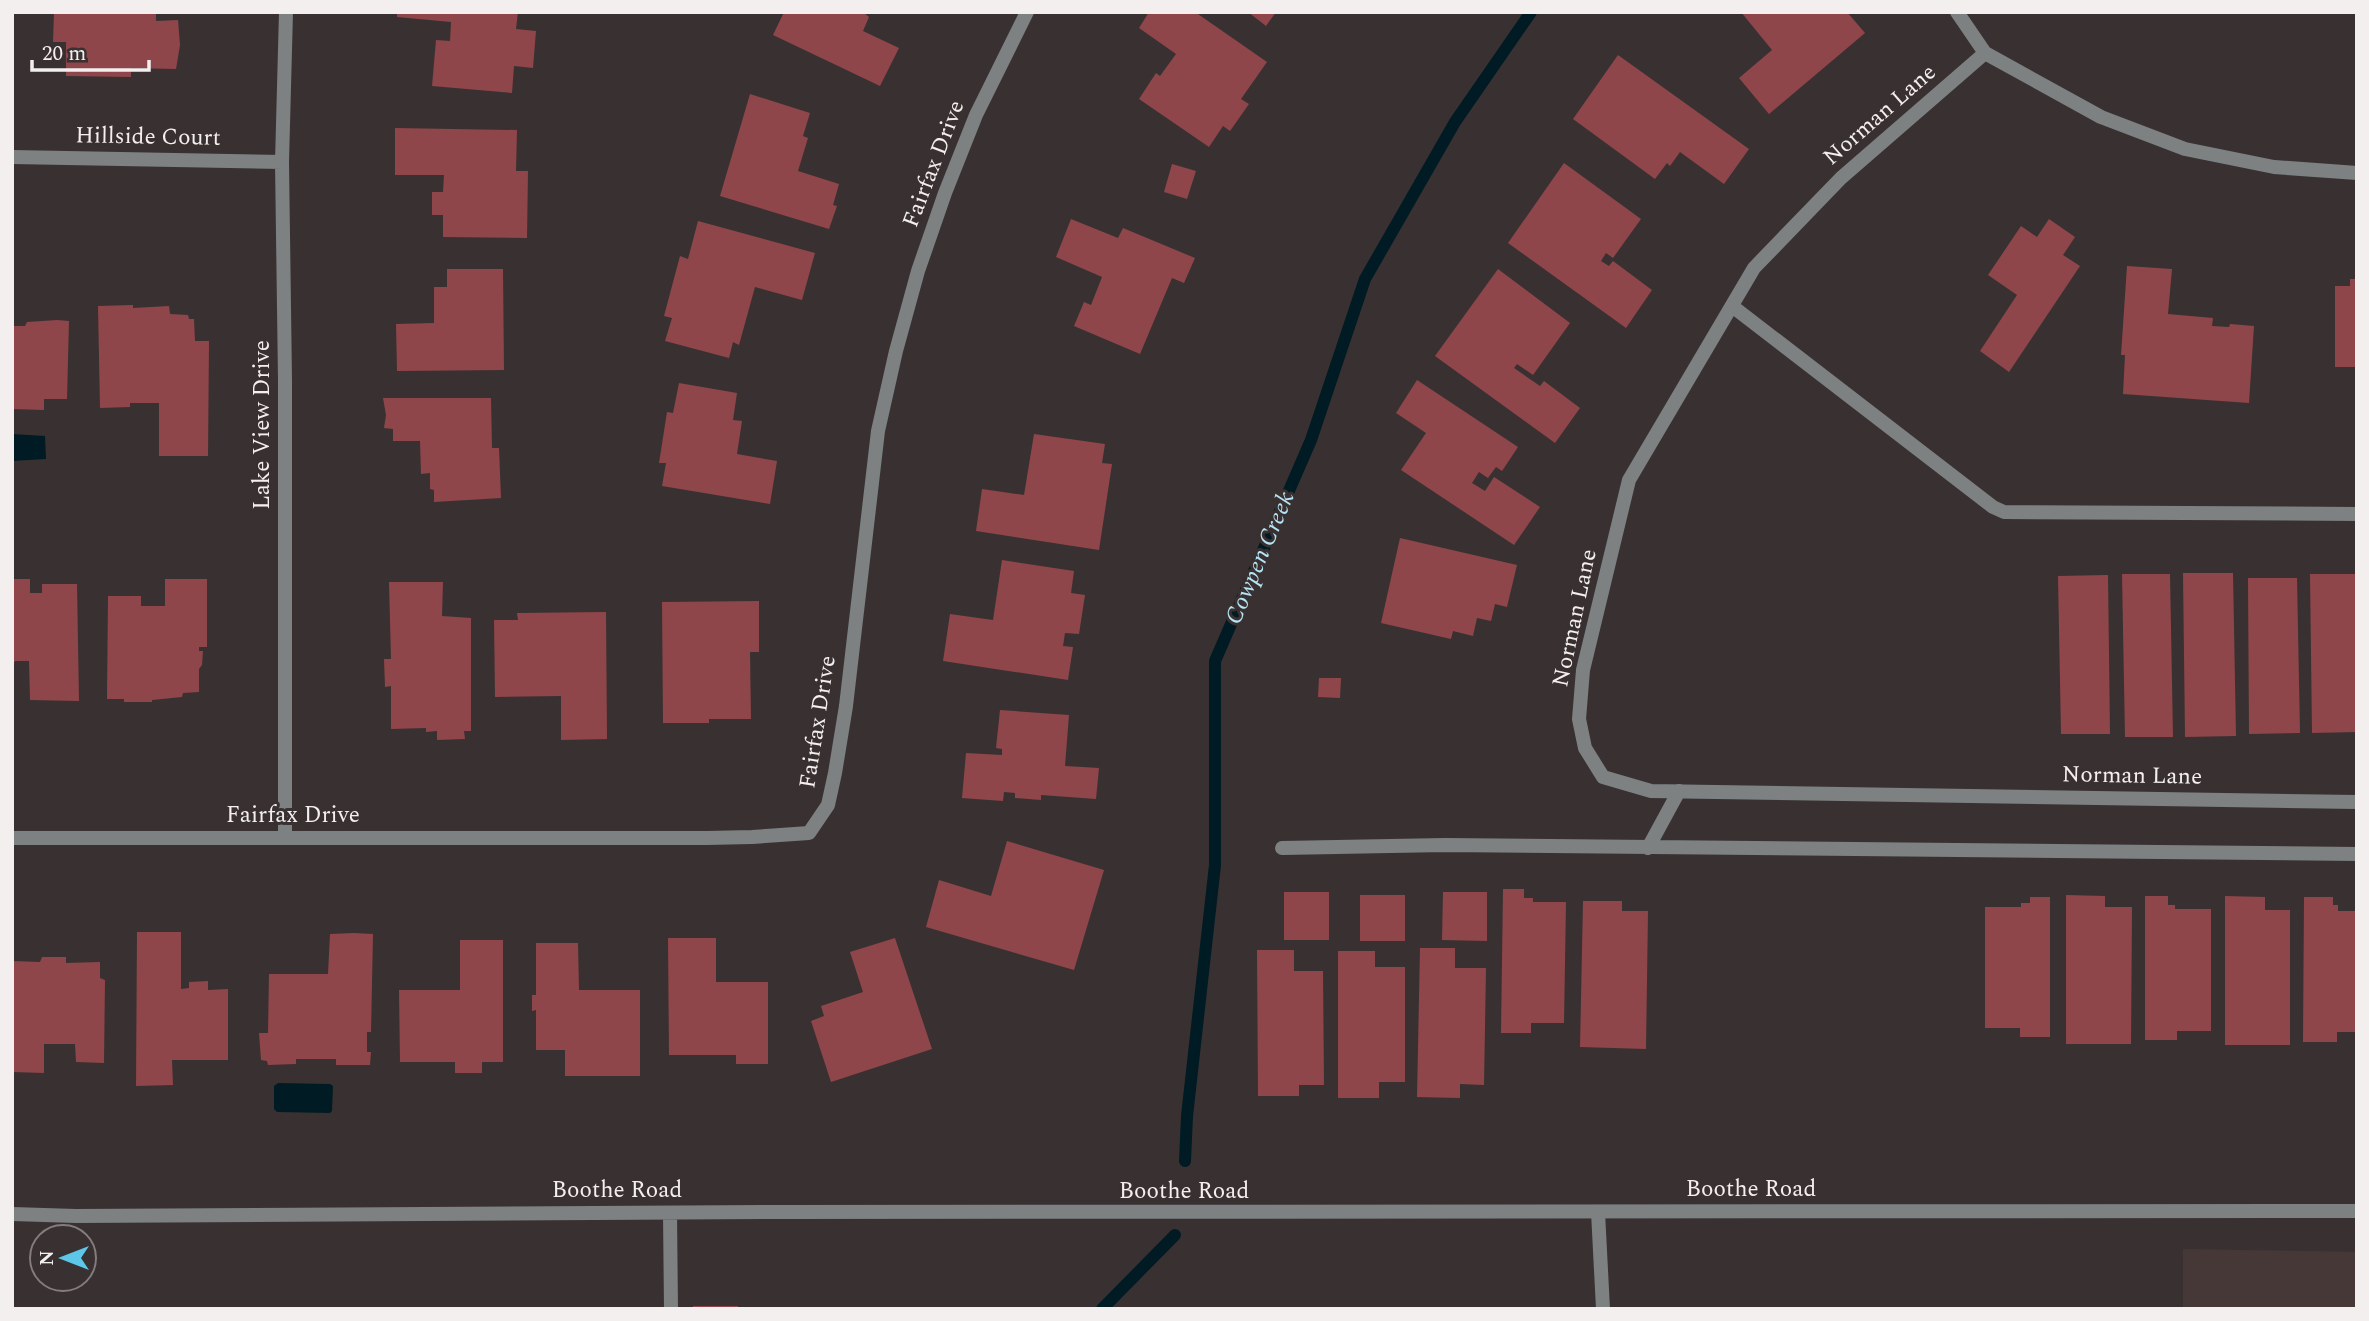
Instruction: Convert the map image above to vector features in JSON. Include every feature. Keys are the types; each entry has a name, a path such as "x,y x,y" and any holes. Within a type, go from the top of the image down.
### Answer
{"street":[{"name":"Lake View Drive","path":"285,837 282,162 286,12"},
{"name":"Fairfax Drive","path":"12,838 718,838 809,832 828,805 835,774 846,706 878,431 896,351 945,193 976,115 1027,12"},
{"path":"1957,12 1985,53 2101,117 2185,149 2274,167 2357,173"},
{"name":"Norman Lane","path":"1985,53 1841,178 1754,268 1629,480 1583,670 1579,719 1585,748 1603,777 1651,791 2357,802"},
{"name":"Hillside Court","path":"12,157 282,162"},
{"path":"1731,306 1934,463 1993,507 2004,512 2357,514"},
{"path":"1648,848 1679,792"},
{"path":"1282,848 1445,845 2357,854"},
{"name":"Boothe Road","path":"12,1214 104,1216 2357,1210"},
{"path":"1598,1212 1603,1309"},
{"path":"670,1213 671,1309"}],"shaded area":[{"path":"2183,1249 2357,1252 2357,1309 2183,1309"}],"water":[{"path":"12,434 45,436 46,459 12,461"},
{"path":"278,1083 330,1084 333,1086 332,1111 277,1112 274,1109 274,1086"}],"building":[{"path":"54,12 156,12 156,21 178,20 180,45 176,69 131,68 131,77 66,76 66,42 53,42"},
{"path":"397,12 518,12 516,29 536,31 533,68 514,66 512,93 432,86 436,40 450,41 451,22 397,17"},
{"path":"784,12 863,12 869,17 863,31 899,48 880,86 773,35"},
{"path":"1149,12 1195,12 1267,62 1241,99 1249,104 1230,131 1223,126 1209,147 1139,99 1156,73 1160,76 1176,54 1139,28"},
{"path":"1248,12 1276,12 1266,26"},
{"path":"1741,12 1847,12 1865,33 1769,114 1739,78 1772,50"},
{"path":"1618,55 1749,149 1724,184 1680,152 1670,166 1667,163 1655,179 1573,119"},
{"path":"750,94 810,113 803,136 808,138 798,171 839,184 833,205 837,206 829,229 720,196"},
{"path":"395,128 517,130 516,171 528,171 527,238 443,237 443,215 432,215 432,192 443,192 444,175 395,175"},
{"path":"1564,163 1641,219 1613,258 1606,253 1601,261 1609,266 1613,261 1652,290 1626,328 1508,243"},
{"path":"1172,164 1196,171 1187,199 1164,192"},
{"path":"1071,219 1118,238 1123,228 1195,258 1184,283 1172,278 1140,354 1074,326 1084,302 1091,305 1102,277 1056,257"},
{"path":"2049,219 2075,237 2063,255 2080,266 2009,372 1980,351 2017,295 1988,275 2021,226 2037,237"},
{"path":"698,221 815,253 802,300 755,287 739,345 733,342 729,358 665,341 672,318 664,316 680,256 688,259"},
{"path":"2127,266 2172,269 2168,314 2213,318 2212,326 2254,326 2249,403 2123,394 2125,355 2121,355"},
{"path":"447,269 503,269 504,370 397,371 396,324 434,323 434,287 447,287"},
{"path":"1498,269 1570,323 1533,375 1517,364 1514,368 1540,386 1544,381 1580,408 1555,443 1435,356"},
{"path":"2350,279 2357,279 2357,367 2335,367 2335,286 2350,286"},
{"path":"133,305 133,308 169,306 170,314 188,315 189,319 194,319 195,341 209,341 208,456 159,456 159,403 130,403 130,407 100,408 98,306"},
{"path":"69,321 67,399 44,399 44,410 12,409 12,326"},
{"path":"1417,380 1518,447 1502,471 1496,467 1488,478 1479,472 1472,483 1485,491 1494,477 1540,507 1514,545 1401,470 1426,433 1396,413"},
{"path":"679,383 737,393 733,420 742,421 737,454 777,461 770,504 662,486 666,463 659,463 667,412 673,413"},
{"path":"383,398 491,398 492,448 499,448 501,498 434,502 434,490 430,489 430,473 421,474 420,441 393,441 393,429 384,428 386,415"},
{"path":"1034,434 1105,444 1102,463 1112,464 1099,550 976,531 982,489 1024,495"},
{"path":"1400,538 1517,565 1507,607 1495,604 1491,621 1477,618 1473,636 1453,631 1451,639 1381,623"},
{"path":"1002,560 1074,571 1071,593 1085,595 1079,634 1065,633 1063,646 1073,647 1068,680 943,661 950,614 993,620"},
{"path":"2183,573 2233,573 2236,736 2185,737"},
{"path":"2122,574 2170,574 2173,737 2125,737"},
{"path":"2310,574 2357,574 2357,732 2312,733"},
{"path":"2108,575 2110,734 2061,734 2058,576"},
{"path":"2248,578 2297,578 2300,733 2249,734"},
{"path":"12,579 30,579 30,593 42,593 42,584 77,584 79,701 30,700 29,661 15,661 12,666"},
{"path":"165,579 207,579 207,647 199,647 199,651 203,651 199,669 199,692 183,693 182,697 152,702 107,699 108,596 141,596 141,606 165,606"},
{"path":"389,582 443,582 442,616 471,618 471,731 464,731 465,739 437,740 437,731 426,732 426,728 391,729 391,686 385,687 384,659 391,659"},
{"path":"759,601 759,652 750,652 751,719 663,723 662,602"},
{"path":"606,612 607,739 561,740 561,696 495,697 494,620 518,620 517,613"},
{"path":"1319,678 1341,678 1340,698 1318,697"},
{"path":"1000,710 1069,715 1065,766 1099,768 1096,799 1041,795 1041,800 1015,798 1015,793 1004,792 1003,801 962,798 966,753 1002,755 1002,749 996,748"},
{"path":"1007,841 1104,870 1074,970 926,927 939,880 991,896"},
{"path":"1503,889 1524,889 1524,898 1533,898 1533,902 1566,902 1564,1023 1531,1023 1531,1033 1501,1033"},
{"path":"1284,892 1329,892 1329,940 1284,940"},
{"path":"1443,892 1487,892 1487,941 1442,940"},
{"path":"1360,895 1405,895 1405,941 1360,941"},
{"path":"2066,895 2105,896 2105,907 2132,907 2131,1044 2066,1044"},
{"path":"2145,896 2168,896 2168,905 2175,905 2175,909 2211,909 2211,1031 2177,1031 2177,1040 2145,1040"},
{"path":"2225,896 2265,897 2265,910 2290,910 2290,1045 2225,1045"},
{"path":"2030,897 2050,897 2050,1037 2020,1037 2020,1028 1985,1028 1985,907 2021,907 2021,903 2030,903"},
{"path":"2304,897 2333,897 2333,905 2338,905 2338,911 2357,911 2357,1032 2337,1032 2337,1042 2303,1042"},
{"path":"1583,901 1622,901 1622,911 1648,911 1646,1049 1580,1047"},
{"path":"137,932 181,932 181,989 189,988 189,982 208,981 208,990 228,989 228,1060 172,1060 173,1085 136,1086"},
{"path":"330,934 373,934 371,1032 367,1032 367,1052 371,1052 370,1065 336,1065 336,1059 296,1059 296,1064 268,1065 267,1061 261,1060 259,1033 268,1033 269,974 328,974"},
{"path":"668,938 716,938 716,982 768,982 768,1064 736,1064 736,1055 669,1055"},
{"path":"895,938 932,1049 831,1082 811,1021 824,1016 821,1006 863,992 850,952"},
{"path":"460,940 503,940 503,1062 482,1062 482,1073 455,1073 455,1062 400,1062 399,990 460,990"},
{"path":"536,943 578,943 579,990 640,990 640,1076 565,1076 565,1050 536,1050 536,1010 532,1011 532,995 536,995"},
{"path":"1420,948 1455,948 1455,968 1486,968 1484,1085 1460,1084 1460,1098 1417,1097"},
{"path":"1257,950 1294,950 1294,971 1323,971 1324,1085 1299,1085 1299,1096 1258,1096"},
{"path":"1338,951 1375,951 1375,967 1405,967 1405,1082 1379,1082 1379,1098 1338,1098"},
{"path":"42,957 66,957 66,963 100,962 100,978 105,980 104,1063 76,1062 75,1044 44,1044 44,1073 12,1072 12,961 40,962"},
{"path":"693,1306 738,1306 738,1309 693,1309"}],"waterway":[{"name":"Cowpen Creek","path":"1185,1161 1187,1116 1215,865 1215,661 1311,440 1365,279 1455,122 1531,12"},
{"name":"Cowpen Creek","path":"1102,1309 1175,1235"}]}
